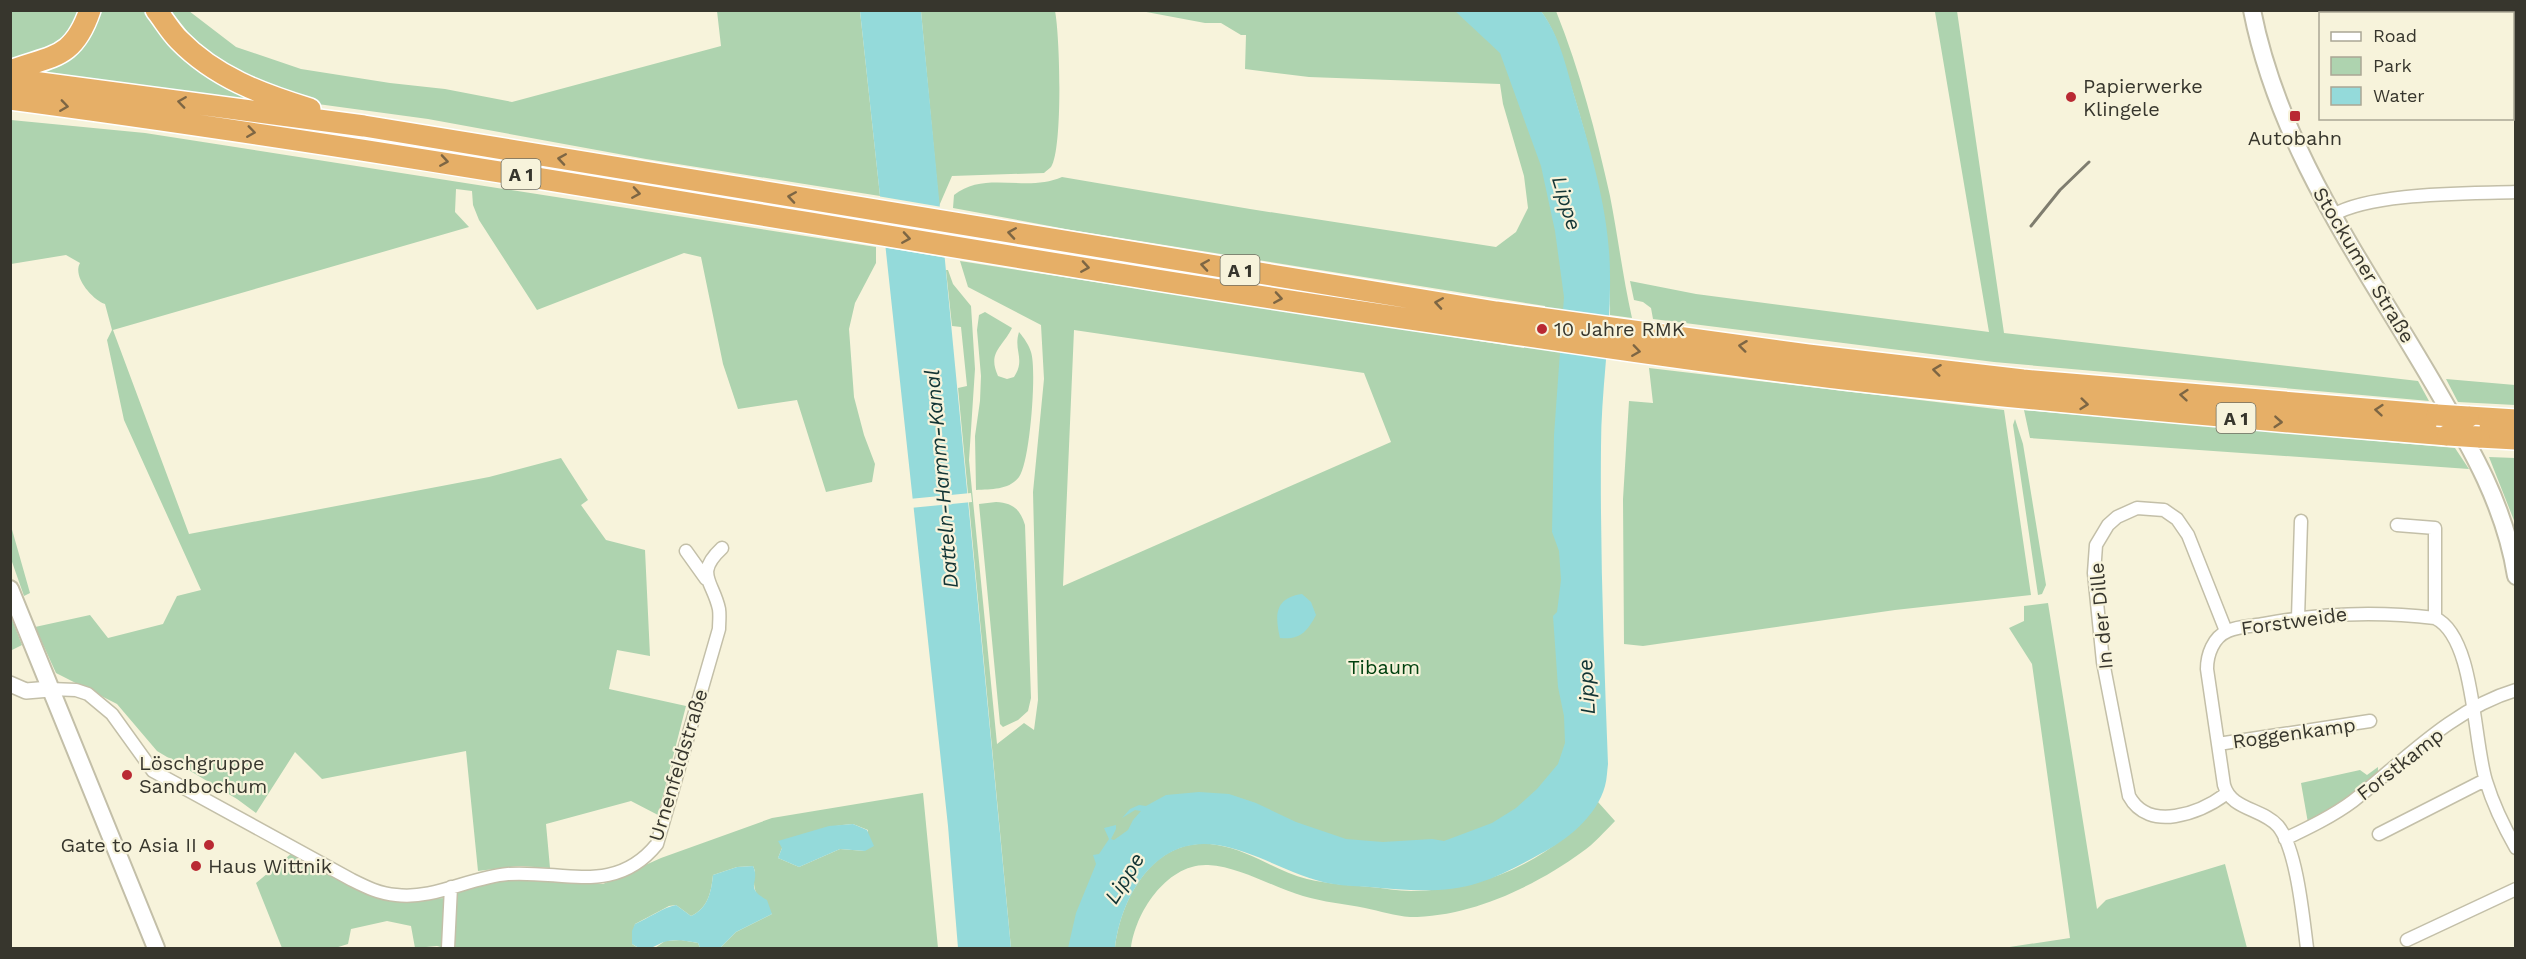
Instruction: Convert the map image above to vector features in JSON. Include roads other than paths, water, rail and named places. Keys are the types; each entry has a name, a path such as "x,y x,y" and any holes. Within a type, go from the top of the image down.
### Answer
{"highway":[{"path":"10,70 35,65 60,54 79,35 90,10"},
{"path":"156,10 176,38 189,50 241,85 277,99 364,126"},
{"name":"A 1","path":"10,79 364,126 984,229 1496,322"},
{"name":"A 1","path":"10,99 374,150 986,251 1679,347 2024,389 2516,420"},
{"name":"A 1","path":"2024,389 2192,415 2516,440"}],"main road":[{"name":"Stockumer Straße","path":"2252,10 2267,73 2284,119 2333,215 2449,410 2483,472 2510,543 2516,576"},
{"path":"10,589 156,948"}],"street":[{"path":"2333,215 2352,206 2388,200 2516,192"},
{"name":"In der Dille","path":"2226,631 2188,536 2177,519 2164,510 2137,508 2117,517 2108,525 2097,545 2094,573 2103,662 2129,796 2139,810 2158,817 2201,808 2226,794"},
{"path":"2298,618 2301,521"},
{"path":"2397,525 2435,528 2435,618 2449,627 2460,648 2485,780 2516,848"},
{"path":"706,579 708,566 713,556 722,548"},
{"name":"Urnenfeldstraße","path":"50,689 76,690 88,694 112,714 153,771 352,880 394,896 420,895 508,874 539,874 575,879 610,875 644,860 657,844 719,629 718,608 706,579 686,551"},
{"name":"Forstweide","path":"2226,794 2207,661 2213,644 2226,631 2298,618 2357,613 2435,618"},
{"path":"10,684 26,691 50,689"},
{"name":"Forstkamp","path":"2285,839 2312,826 2351,802 2421,743 2473,709 2516,690"},
{"name":"Roggenkamp","path":"2218,744 2370,721"},
{"path":"2379,834 2485,780"},
{"path":"2226,794 2235,802 2264,815 2277,826 2285,839 2296,876 2307,948"},
{"path":"448,948 451,887"},
{"path":"2407,940 2516,889"}],"water":[{"name":"Datteln-Hamm-Kanal","path":"860,11 921,11 1011,948 958,948 948,826"},
{"name":"Lippe","path":"1455,11 1541,11 1558,41 1565,63 1594,163 1603,208 1610,275 1601,447 1608,764 1606,783 1601,797 1588,817 1570,835 1550,849 1494,877 1452,889 1411,890 1338,885 1303,876 1232,848 1195,844 1176,850 1160,859 1145,873 1125,909 1115,948 1068,948 1076,913 1096,864 1093,855 1099,854 1109,839 1104,828 1116,825 1111,839 1114,840 1128,830 1141,811 1135,810 1122,818 1130,809 1139,805 1146,806 1166,795 1199,792 1229,794 1256,803 1296,822 1346,839 1383,842 1432,839 1444,841 1492,823 1516,808 1537,789 1558,764 1565,743 1553,616 1557,612 1561,580 1559,551 1552,532 1554,435 1564,297 1555,231 1541,166 1500,53"},
{"path":"1302,594 1311,602 1316,615 1302,634 1293,638 1280,638 1277,615 1281,604 1286,599"},
{"path":"853,824 867,830 874,846 865,851 840,849 799,867 778,858 782,848 778,841 829,826"},
{"path":"753,866 754,888 767,900 772,914 736,932 720,948 700,948 698,943 679,940 663,942 647,949 632,944 632,931 635,924 676,905 691,916 701,909 708,899 713,875 737,867"}],"railway":[{"path":"2031,226 2060,190 2089,162"}],"place":[{"name":"Papierwerke Klingele","path":"2071,97"},
{"name":"Autobahn","path":"2295,116"},
{"name":"10 Jahre RMK","path":"1542,329"},
{"name":"Löschgruppe Sandbochum","path":"127,775"},
{"name":"Gate to Asia II","path":"209,845"},
{"name":"Haus Wittnik","path":"196,866"}],"park label":[{"name":"Tibaum","path":"1384,667"}]}
